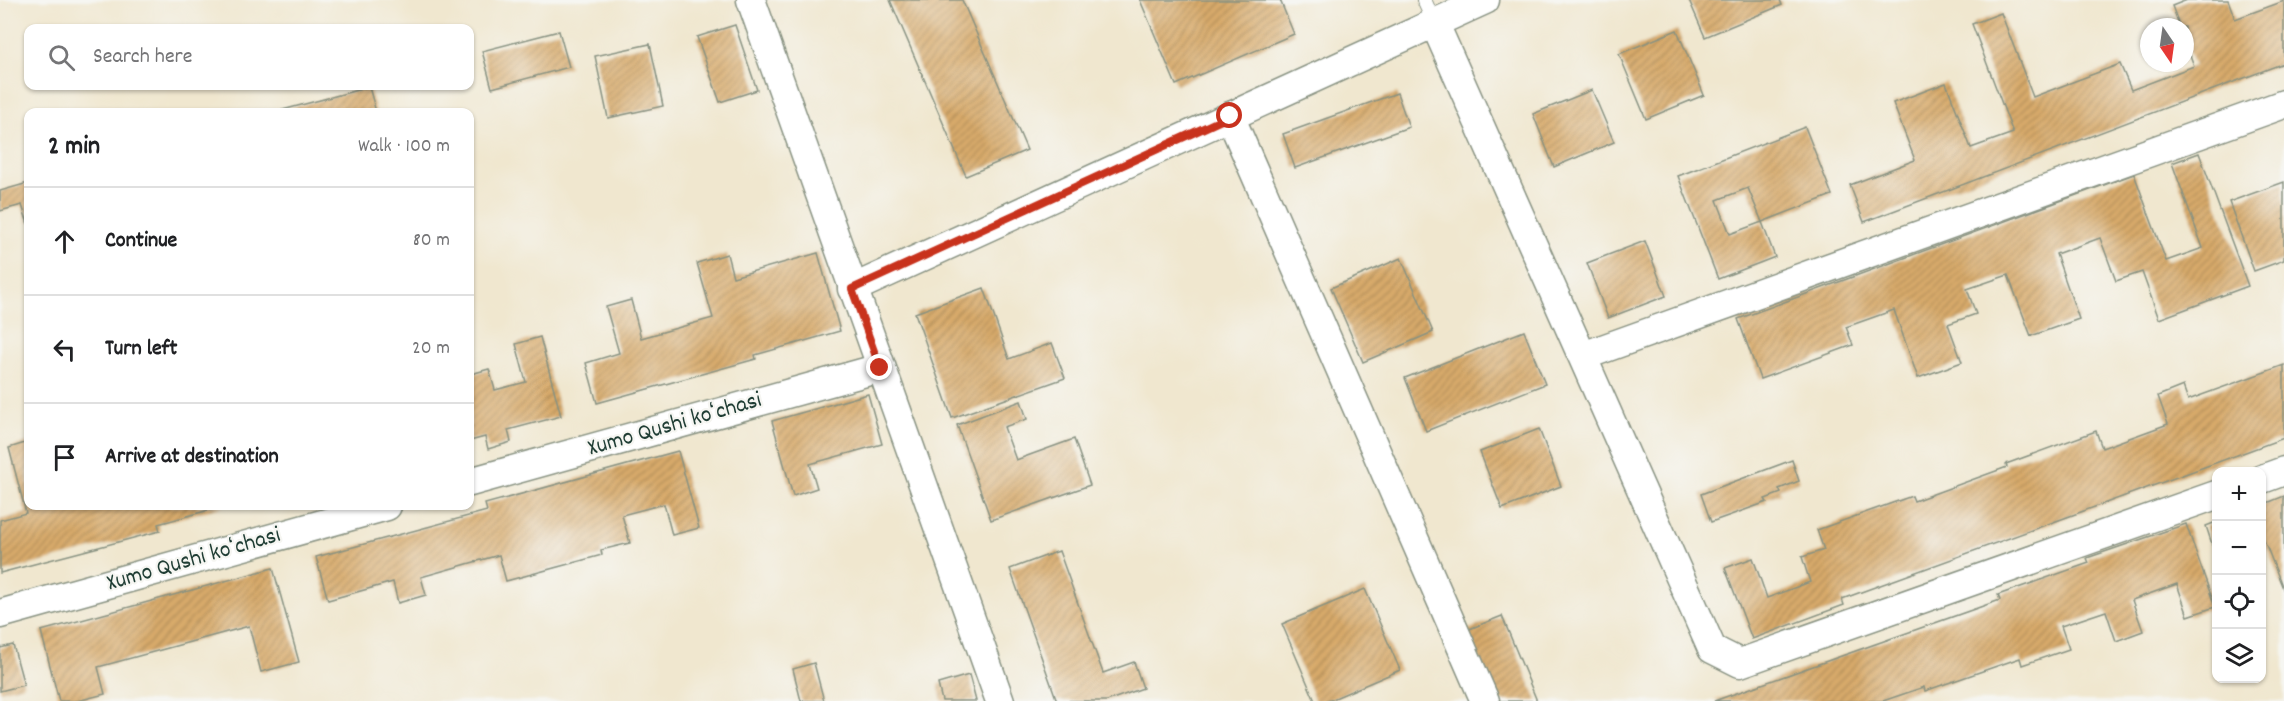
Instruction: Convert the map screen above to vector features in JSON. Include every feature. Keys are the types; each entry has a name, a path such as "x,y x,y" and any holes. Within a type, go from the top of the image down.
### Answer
{"street":[{"path":"751,0 999,701"},
{"path":"852,289 1230,116 1429,11 1485,0"},
{"path":"1429,11 1712,649 1740,663 2212,497"},
{"path":"1583,356 2284,104"},
{"path":"1230,116 1485,701"},
{"name":"Xumo Qushi koʻchasi","path":"474,482 880,368"},
{"path":"2266,478 2284,471"},
{"name":"Xumo Qushi koʻchasi","path":"0,614 373,510"}],"building":[{"path":"890,0 962,0 1027,150 966,176"},
{"path":"1140,0 1280,0 1294,34 1176,85"},
{"path":"1689,0 1780,0 1782,5 1705,37"},
{"path":"2187,0 2228,0 2235,19 2284,1 2284,63 1864,222 1850,185 1915,160 1893,103 1946,83 1971,148 2013,133 1972,24 2001,13 2033,97 2120,64 2131,90 2178,72 2194,72 2194,18 2177,18 2172,6"},
{"path":"735,25 757,90 720,102 697,37"},
{"path":"1677,30 1704,95 1646,119 1619,54"},
{"path":"559,31 569,67 492,88 482,51"},
{"path":"650,44 663,106 608,118 595,56"},
{"path":"358,90 370,90 375,108 290,108"},
{"path":"1592,90 1614,142 1554,167 1533,114"},
{"path":"1397,93 1409,127 1295,168 1283,134"},
{"path":"1805,127 1832,195 1762,222 1775,257 1718,279 1678,176","holes":["1748,188 1762,222 1730,234 1717,200"]},
{"path":"2199,153 2248,286 2159,319 2142,272 2116,281 2100,238 2056,254 2079,319 2031,336 2008,275 1967,289 1976,314 1948,324 1962,362 1918,378 1894,310 1846,327 1853,345 1760,379 1738,319 2134,174 2166,261 2203,248 2172,163"},
{"path":"2284,182 2284,260 2254,271 2229,202"},
{"path":"24,184 24,211 22,205 0,211 0,191"},
{"path":"1645,241 1666,296 1608,318 1587,263"},
{"path":"818,253 840,331 755,355 756,359 597,403 586,363 619,353 606,307 631,300 641,338 713,318 697,263 727,254 733,277"},
{"path":"1401,258 1433,332 1363,362 1331,288"},
{"path":"984,288 1009,359 1052,343 1065,378 952,418 915,313"},
{"path":"1524,331 1545,384 1426,431 1405,378"},
{"path":"540,337 561,416 508,430 511,442 488,449 485,437 474,440 474,373 489,369 495,390 526,382 516,344"},
{"path":"2284,365 2284,438 1842,599 1844,605 1752,639 1725,568 1753,558 1767,598 1810,582 1802,557 1824,550 1817,530 1912,496 1914,501 2096,431 2102,448 2168,424 2158,396 2183,386 2188,400"},
{"path":"868,394 882,444 810,464 817,488 793,496 772,421"},
{"path":"1021,401 1027,419 1004,427 1016,460 1074,439 1090,485 991,520 957,425"},
{"path":"1539,429 1561,486 1502,509 1480,452"},
{"path":"24,443 24,505 9,448"},
{"path":"678,451 699,528 672,535 664,504 622,515 630,543 601,550 602,555 506,581 499,555 421,577 426,595 398,603 393,582 328,600 316,557 487,511 485,504"},
{"path":"1792,460 1799,481 1779,489 1781,493 1765,499 1767,502 1711,522 1701,494"},
{"path":"2284,496 2284,591 2266,545 2266,503"},
{"path":"25,510 209,510 158,524 160,531 0,573 0,520 26,513"},
{"path":"2186,524 2212,598 2212,608 2188,616 2177,584 2132,600 2143,631 2116,641 2106,611 2061,626 2069,649 2022,665 2020,658 1925,691 1924,687 1883,701 1714,701 2000,600 1998,595 2089,563 2087,558"},
{"path":"2212,524 2212,544 2206,526"},
{"path":"1059,551 1103,673 1134,662 1143,688 1107,701 1057,701 1010,569"},
{"path":"273,568 299,662 261,672 249,626 98,667 105,694 77,701 59,701 41,631"},
{"path":"1365,589 1400,670 1328,701 1315,701 1282,624"},
{"path":"1502,616 1537,701 1496,701 1467,630"},
{"path":"13,645 24,685 0,691 0,648"},
{"path":"814,663 824,701 801,701 793,669"},
{"path":"969,675 976,701 942,701 938,684"}],"route":[{"path":"880,368 852,289 1230,116"}]}
